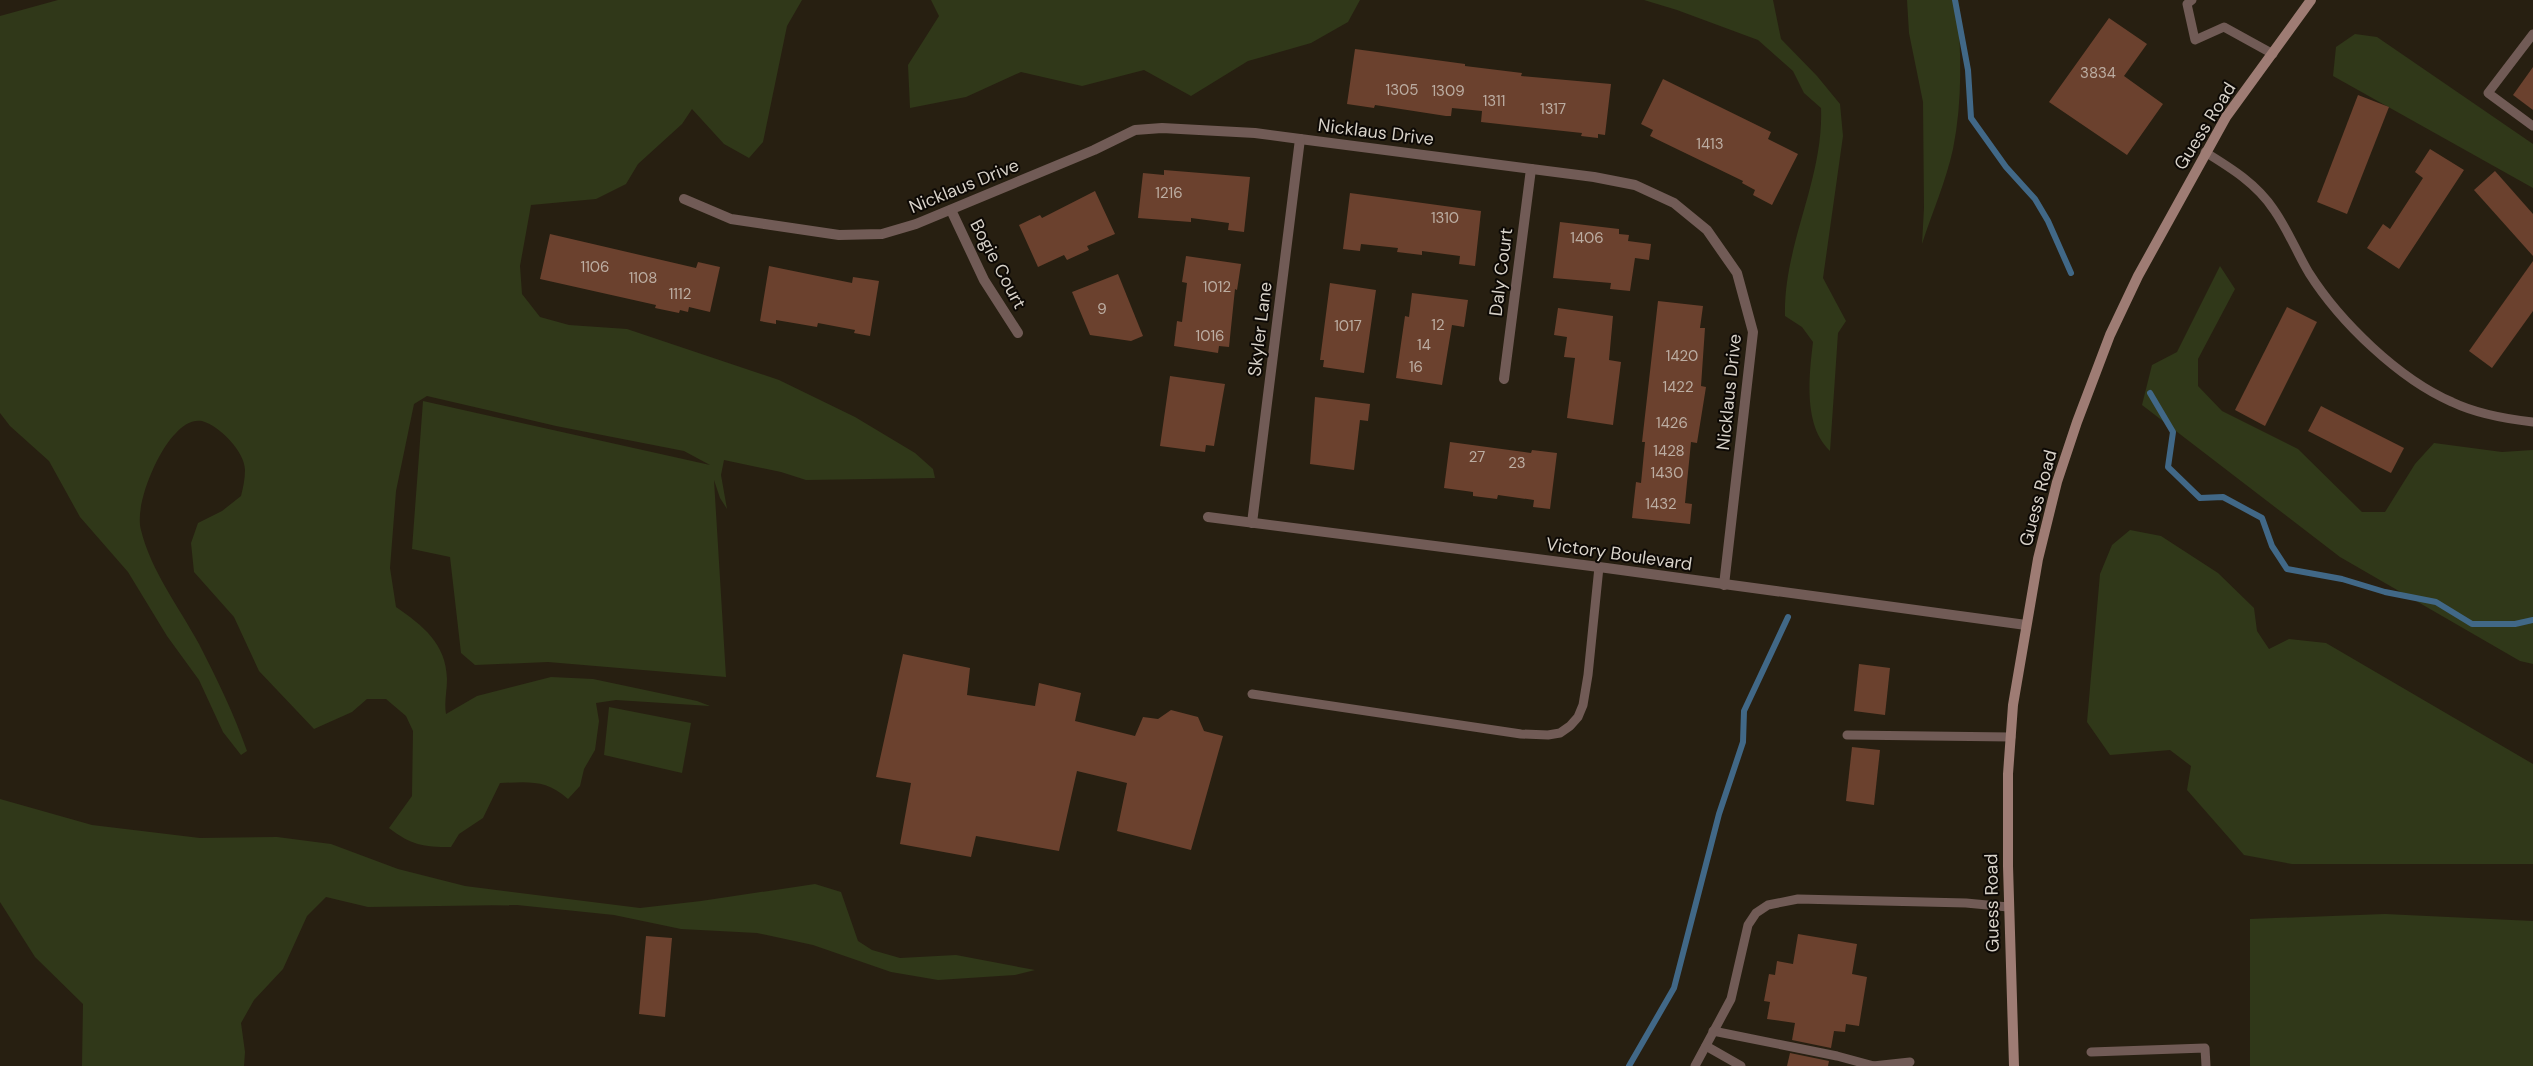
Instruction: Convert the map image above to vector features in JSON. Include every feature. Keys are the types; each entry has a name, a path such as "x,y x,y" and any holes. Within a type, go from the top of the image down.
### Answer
{"main road":[{"name":"Guess Road","path":"2014,1066 2008,908 2008,774 2013,705 2038,559 2057,482 2076,422 2117,320 2138,276 2226,117 2311,0"}],"street":[{"name":"Nicklaus Drive","path":"684,198 731,219 839,234 882,234 916,224 951,210 1135,130 1162,128 1300,139 1594,177 1635,185 1674,203 1707,230 1737,273 1753,332 1724,585"},
{"name":"Skyler Lane","path":"1252,523 1300,139"},
{"name":"Daly Court","path":"1504,379 1531,169"},
{"name":"Bogie Court","path":"951,210 984,280 1018,333"},
{"name":"Victory Boulevard","path":"1208,517 2026,625"}],"lane":[{"path":"2192,0 2187,4 2195,40 2224,27 2273,54"},
{"path":"2533,34 2488,93 2533,126"},
{"path":"2205,152 2245,177 2274,208 2310,274 2336,310 2394,366 2424,387 2452,402 2506,419 2533,422"},
{"path":"1252,694 1521,734 1548,735 1560,733 1570,726 1583,705 1598,567"},
{"path":"1847,735 2011,737"},
{"path":"1695,1066 1731,999 1748,925 1756,914 1768,905 1798,899 1966,903 2008,908"},
{"path":"1713,1031 1837,1056 1873,1066 1910,1062"},
{"path":"1706,1046 1741,1066"},
{"path":"2091,1052 2205,1048 2206,1066"}],"green space":[{"path":"58,0 802,0 787,26 763,142 749,158 724,144 692,109 682,124 638,164 626,184 596,199 531,205 520,266 522,294 540,317 569,325 627,329 779,380 855,417 915,453 933,469 935,478 806,480 781,472 724,460 721,475 727,509 720,498 714,480 726,677 548,662 475,665 461,653 450,557 412,549 423,401 710,465 684,451 556,426 427,396 414,404 396,491 390,568 396,607 424,629 438,645 442,655 446,666 447,679 446,714 477,696 551,677 593,679 697,701 710,706 616,700 596,703 599,721 595,750 584,769 580,786 568,799 552,788 536,783 500,783 483,818 459,834 451,847 433,846 418,844 404,838 389,828 412,796 413,731 406,716 386,699 367,699 352,712 314,729 259,671 234,617 194,572 191,543 198,523 222,511 241,496 245,470 241,455 224,434 202,421 191,422 181,428 169,441 155,465 144,493 140,519 141,530 158,574 199,644 231,710 247,751 241,755 223,732 199,680 167,636 128,572 80,517 49,461 10,426 0,413 0,16"},
{"path":"931,0 1360,0 1348,22 1311,43 1248,61 1191,96 1144,70 1082,86 1021,72 966,97 910,108 908,65 939,16"},
{"path":"1644,0 1773,0 1781,39 1817,76 1840,104 1843,136 1823,278 1846,321 1838,333 1830,451 1821,441 1815,428 1812,414 1810,370 1813,342 1802,327 1785,316 1790,264 1816,161 1820,135 1821,108 1804,93 1793,71 1758,40"},
{"path":"1907,0 1957,0 1960,94 1956,131 1947,173 1922,244 1924,208 1923,102 1909,33"},
{"path":"2355,34 2377,37 2533,144 2533,188 2333,76 2336,47"},
{"path":"2220,266 2235,289 2198,359 2198,386 2222,411 2298,449 2362,512 2385,512 2415,464 2434,443 2502,452 2533,450 2533,664 2520,661 2340,557 2142,405 2152,365 2177,352"},
{"path":"2130,530 2161,536 2218,573 2254,608 2257,631 2269,649 2289,639 2326,643 2533,764 2533,864 2292,864 2244,855 2187,790 2191,766 2170,750 2110,755 2087,722 2100,574 2112,545"},
{"path":"609,707 691,723 682,773 604,755"},
{"path":"0,799 92,825 200,838 277,837 331,844 398,869 465,886 640,908 815,884 841,892 858,941 872,950 900,958 956,955 1035,970 1015,975 938,980 891,972 813,945 757,933 681,929 614,915 517,905 368,907 326,897 307,916 283,969 254,1000 241,1023 245,1052 244,1066 82,1066 83,1004 35,957 0,902"},
{"path":"2385,914 2533,921 2533,1066 2250,1066 2250,919"}],"building":[{"path":"2109,18 2147,44 2124,76 2163,104 2127,155 2049,102"},
{"path":"1355,49 1522,73 1521,76 1611,84 1605,135 1598,134 1598,138 1581,136 1582,133 1481,122 1482,111 1452,108 1451,116 1446,116 1375,105 1374,108 1347,104"},
{"path":"2533,67 2533,110 2513,95"},
{"path":"1663,79 1771,132 1768,139 1798,154 1772,205 1753,195 1755,190 1742,183 1743,181 1650,136 1653,130 1641,124"},
{"path":"2358,95 2389,107 2347,214 2317,202"},
{"path":"2430,149 2464,170 2399,269 2367,248 2383,224 2390,229 2423,178 2415,172"},
{"path":"1164,170 1250,177 1244,232 1228,230 1229,223 1191,218 1191,222 1138,218 1143,173 1164,175"},
{"path":"2495,171 2533,214 2533,256 2474,190"},
{"path":"1095,191 1115,234 1087,246 1089,250 1067,260 1064,255 1038,267 1019,225 1040,215 1042,218"},
{"path":"1350,193 1481,211 1475,266 1459,264 1460,256 1422,251 1422,255 1397,252 1398,248 1361,244 1360,251 1343,249"},
{"path":"1560,222 1619,229 1619,234 1629,235 1628,241 1651,244 1649,260 1635,258 1630,291 1610,289 1611,283 1553,278"},
{"path":"550,234 696,268 698,262 720,267 710,312 689,307 688,312 680,310 679,313 655,308 656,305 540,279"},
{"path":"1186,256 1241,264 1237,290 1235,289 1229,347 1219,346 1218,353 1174,346 1177,321 1182,322 1187,283 1182,282"},
{"path":"2533,261 2533,311 2492,368 2469,351"},
{"path":"769,266 852,283 853,277 879,281 870,336 854,333 855,330 818,323 817,327 776,320 776,324 760,321"},
{"path":"1118,274 1143,336 1131,341 1090,335 1072,292"},
{"path":"1330,283 1376,290 1364,373 1323,367 1324,360 1320,360"},
{"path":"1412,293 1468,300 1464,327 1452,325 1442,385 1396,378 1405,316 1409,317"},
{"path":"1658,301 1703,306 1700,328 1705,328 1701,386 1706,387 1697,443 1691,442 1685,503 1692,504 1690,524 1632,518 1636,482 1641,483 1645,442 1642,442"},
{"path":"2287,307 2317,322 2265,426 2235,410"},
{"path":"1558,308 1613,316 1609,360 1621,362 1613,425 1567,418 1575,358 1564,357 1567,337 1554,335"},
{"path":"1170,376 1225,384 1214,446 1206,445 1205,452 1160,446"},
{"path":"1315,397 1370,404 1368,421 1360,420 1354,470 1310,464"},
{"path":"2321,406 2404,448 2391,473 2308,431"},
{"path":"1450,442 1531,453 1532,450 1557,453 1550,509 1533,507 1534,500 1498,495 1497,499 1473,496 1473,492 1444,488"},
{"path":"903,654 970,668 967,695 1035,706 1039,683 1081,693 1075,721 1135,736 1143,717 1158,719 1171,710 1198,717 1204,731 1223,736 1191,850 1117,831 1127,783 1077,771 1059,851 976,836 971,857 900,844 911,783 876,777"},
{"path":"1859,664 1890,668 1885,715 1854,711"},
{"path":"1852,747 1880,750 1874,805 1846,801"},
{"path":"1798,934 1857,944 1852,974 1867,977 1859,1026 1846,1024 1845,1032 1834,1031 1831,1048 1792,1040 1795,1023 1767,1019 1770,1002 1764,1001 1769,974 1775,975 1777,961 1793,964"},
{"path":"646,936 672,938 665,1017 639,1014"},
{"path":"1790,1053 1829,1061 1828,1066 1787,1066"}],"waterway":[{"path":"1955,0 1968,70 1971,118 2006,167 2035,199 2048,221 2071,273"},
{"path":"2150,393 2173,432 2168,467 2200,498 2223,497 2262,518 2272,546 2287,569 2342,579 2385,592 2436,602 2472,624 2515,624 2533,620"},
{"path":"1629,1066 1674,988 1719,814 1743,742 1744,711 1788,617"}]}
